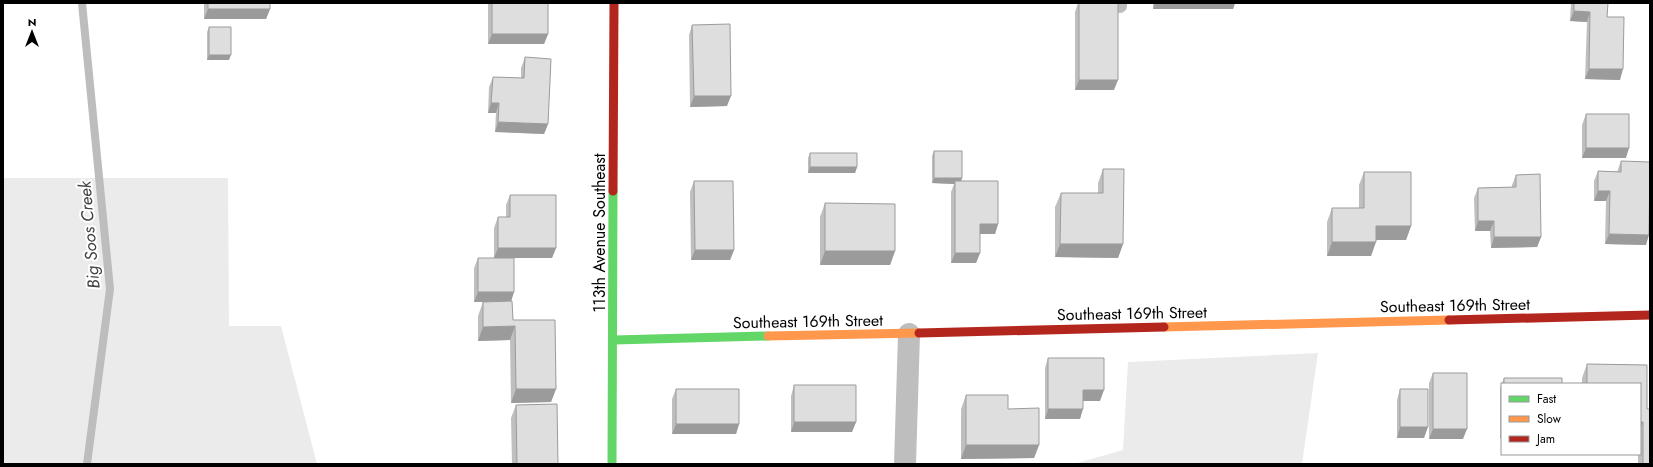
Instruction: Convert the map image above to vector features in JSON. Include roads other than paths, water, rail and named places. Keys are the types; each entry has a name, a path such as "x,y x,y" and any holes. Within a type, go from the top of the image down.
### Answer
{"street":[{"name":"113th Avenue Southeast","path":"612,464 614,340 614,3"},
{"name":"Southeast 169th Street","path":"614,340 1650,315"},
{"path":"905,464 909,334"}],"waterway":[{"name":"Big Soos Creek","path":"82,3 110,289 87,464"}]}
